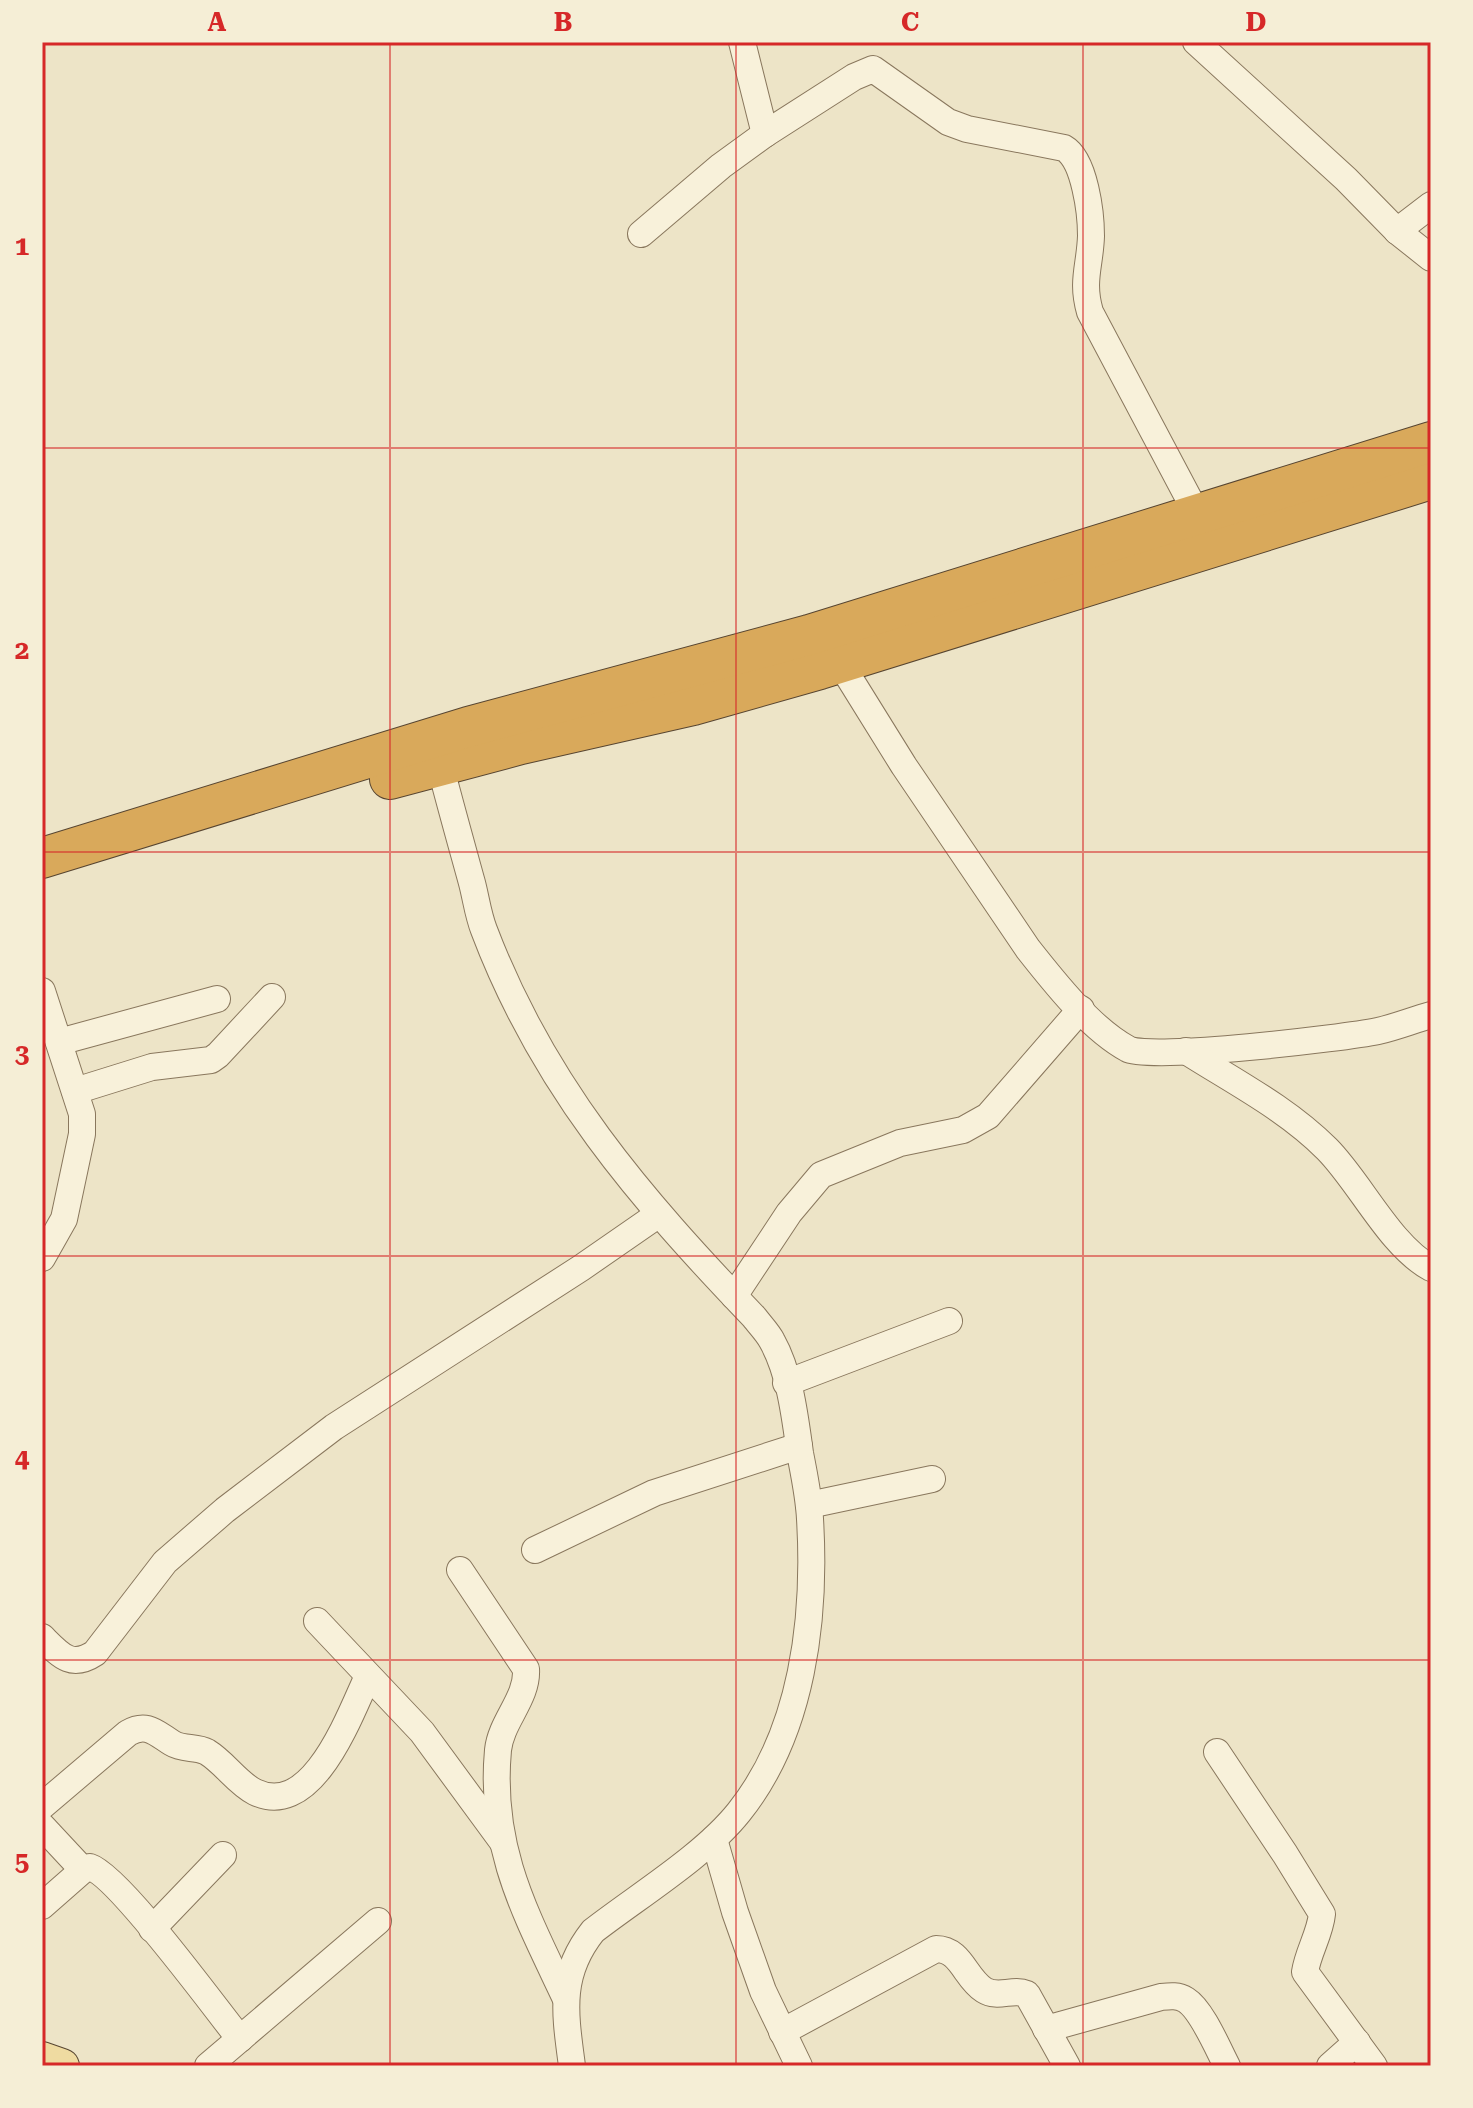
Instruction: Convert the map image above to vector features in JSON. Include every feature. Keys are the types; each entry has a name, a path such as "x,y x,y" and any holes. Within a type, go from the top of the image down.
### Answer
{"highway":[{"path":"42,886 292,807 440,765 693,705 1197,514 1431,451"},
{"path":"42,858 468,727 823,656 1431,451"}],"main road":[{"path":"42,2059 62,2066"}],"street":[{"path":"742,42 765,134"},
{"path":"1196,42 1346,179 1397,231 1431,258"},
{"path":"641,234 721,166 765,134 854,77 873,69 948,122 967,129 1053,145 1070,152 1083,179 1091,236 1085,294 1090,312 1197,514"},
{"path":"1397,231 1431,205"},
{"path":"823,656 904,766 1028,949 1081,1009 1109,1036 1131,1051 1186,1051 1350,1036 1431,1015"},
{"path":"440,765 482,926 505,983 580,1115 633,1185 772,1341 786,1383 809,1505 810,1603 793,1708 754,1790 739,1812 714,1839 593,1931 582,1945 567,1980 565,1997 572,2066"},
{"path":"42,991 82,1114 82,1134 64,1219 42,1258"},
{"path":"75,1091 152,1067 211,1060 272,997"},
{"path":"59,1042 217,999"},
{"path":"734,1296 789,1213 821,1175 900,1143 963,1130 988,1116 1081,1009"},
{"path":"1186,1051 1286,1114 1327,1149 1405,1247 1431,1268"},
{"path":"42,1637 61,1656 72,1660 83,1661 95,1653 156,1572 225,1510 334,1427 581,1268 659,1214"},
{"path":"786,1383 949,1321"},
{"path":"535,1550 654,1493 799,1446"},
{"path":"809,1505 932,1479"},
{"path":"460,1570 526,1669 527,1681 501,1732 498,1752 499,1822 514,1885 565,1997"},
{"path":"317,1621 422,1732 502,1841"},
{"path":"42,1806 128,1733 145,1727 156,1731 174,1745 207,1752 253,1791 269,1797 303,1787 326,1760 368,1676"},
{"path":"1217,1752 1322,1914 1305,1972 1374,2066"},
{"path":"42,1826 83,1870"},
{"path":"714,1839 735,1912 763,1991 799,2066"},
{"path":"152,1929 223,1855"},
{"path":"42,1906 83,1870 90,1867 98,1869 127,1898 240,2039"},
{"path":"208,2066 378,1921"},
{"path":"782,2032 936,1949 945,1949 952,1953 982,1990 997,1995 1020,1991 1027,1994 1067,2066"},
{"path":"1046,2029 1161,1997 1176,1996 1188,2000 1198,2012 1227,2066"},
{"path":"1330,2066 1357,2042"}]}
